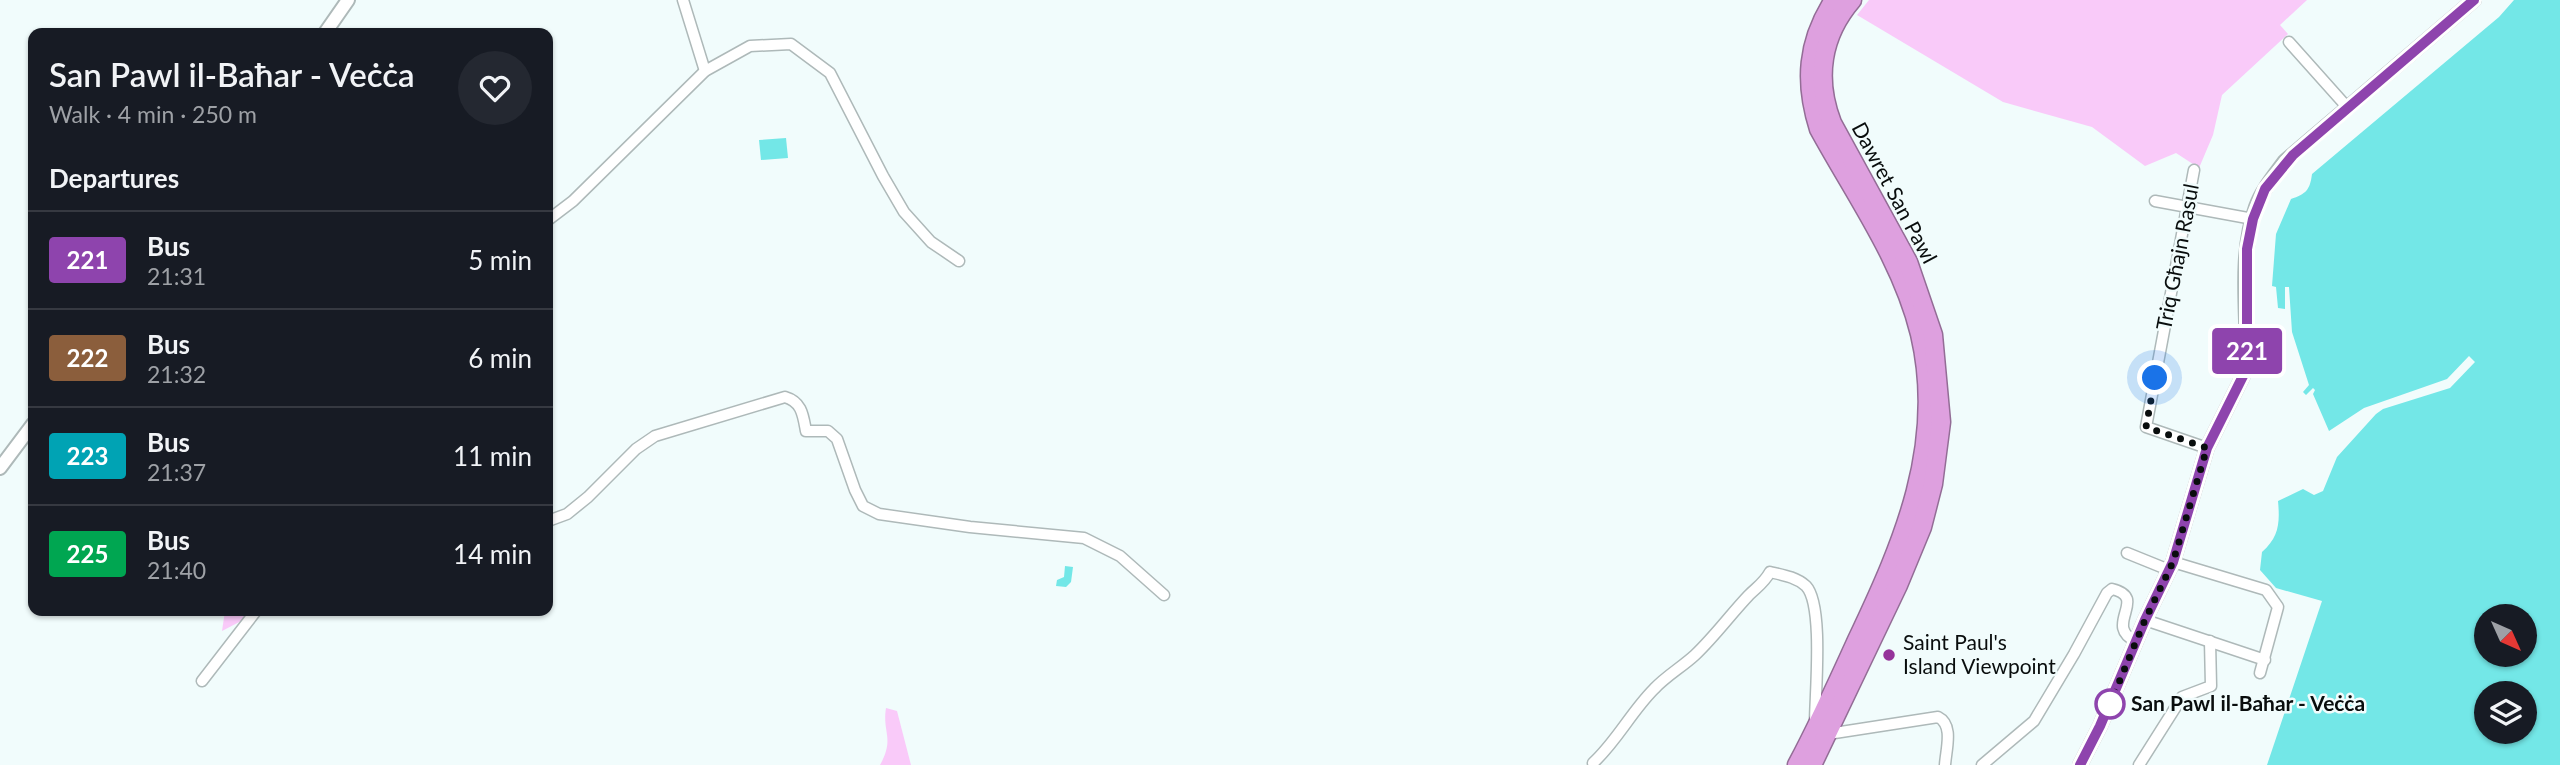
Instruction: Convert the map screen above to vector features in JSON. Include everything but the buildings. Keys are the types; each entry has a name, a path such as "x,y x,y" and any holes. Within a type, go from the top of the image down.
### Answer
{"highway":[{"name":"Dawret San Pawl","path":"1812,765 1821,733 1897,555 1920,481 1927,414 1920,334 1894,261 1819,129 1813,110 1809,84 1814,40 1822,19 1834,0"},
{"name":"Dawret San Pawl","path":"1797,765 1821,733 1898,585 1922,527 1933,484 1941,422 1933,335 1908,262 1825,106 1821,82 1827,43 1835,25 1852,0"}],"street":[{"path":"328,28 348,0"},
{"path":"683,0 705,71"},
{"path":"2080,765 2171,566 2207,448 2243,376 2247,359 2247,249 2253,219 2265,189 2286,161 2474,0"},
{"path":"2289,42 2347,107"},
{"path":"553,216 573,201 705,71 750,46 791,44 830,73 904,212 931,242 959,261"},
{"name":"Triq Għajn Rasul","path":"2194,170 2146,427 2207,448"},
{"path":"2155,201 2253,219"},
{"path":"553,519 567,514 577,506 636,449 655,436 785,397 795,400 800,407 806,431 828,431 837,439 863,506 879,514 970,527 1084,538 1120,556 1164,595"},
{"path":"0,468 28,431"},
{"path":"2127,553 2266,590 2278,607 2260,673"},
{"path":"1593,763 1611,747 1632,714 1655,687 1723,627 1751,594 1763,585 1770,572 1788,576 1806,586 1812,595 1818,651 1821,733 1938,717 1945,720 1948,728 1945,765"},
{"path":"1982,765 2034,721 2107,593 2112,589 2125,596 2127,603 2122,628 2125,636 2137,642"},
{"path":"202,681 252,616"},
{"path":"2145,620 2265,660"},
{"path":"2139,765 2182,697 2211,686 2210,641"}],"shaded area":[{"path":"1869,0 2307,0 2280,25 2288,34 2222,95 2213,135 2199,168 2176,153 2145,166 2092,127 2003,102 1857,15"},
{"path":"224,616 247,616 245,619 222,631"},
{"path":"886,708 897,711 911,765 880,765 887,748"}],"water":[{"path":"2514,0 2560,0 2560,765 2267,765 2322,601 2276,588 2260,570 2262,552 2272,541 2277,529 2278,501 2303,489 2314,495 2323,491 2337,457 2376,414 2383,409 2450,388 2475,362 2469,356 2447,379 2364,408 2329,431 2313,394 2315,390 2313,388 2306,395 2303,392 2309,385 2292,332 2289,287 2285,287 2285,309 2278,308 2276,287 2272,286 2276,234 2291,199 2306,191 2312,174 2499,17"},
{"path":"786,138 788,158 761,160 759,140"},
{"path":"1065,566 1073,567 1071,582 1066,587 1056,586 1057,580 1064,577"}],"bus line":[{"name":"221","path":"2080,765 2173,562 2207,448 2243,376 2247,359 2247,249 2253,219 2265,189 2286,161 2474,0"}],"place":[{"name":"Saint Paul's Island Viewpoint","path":"1889,655"},
{"name":"San Pawl il-Baħar - Veċċa","path":"2110,704"}],"route":[{"path":"2110,704 2173,562 2207,448 2146,427 2155,378"}]}
